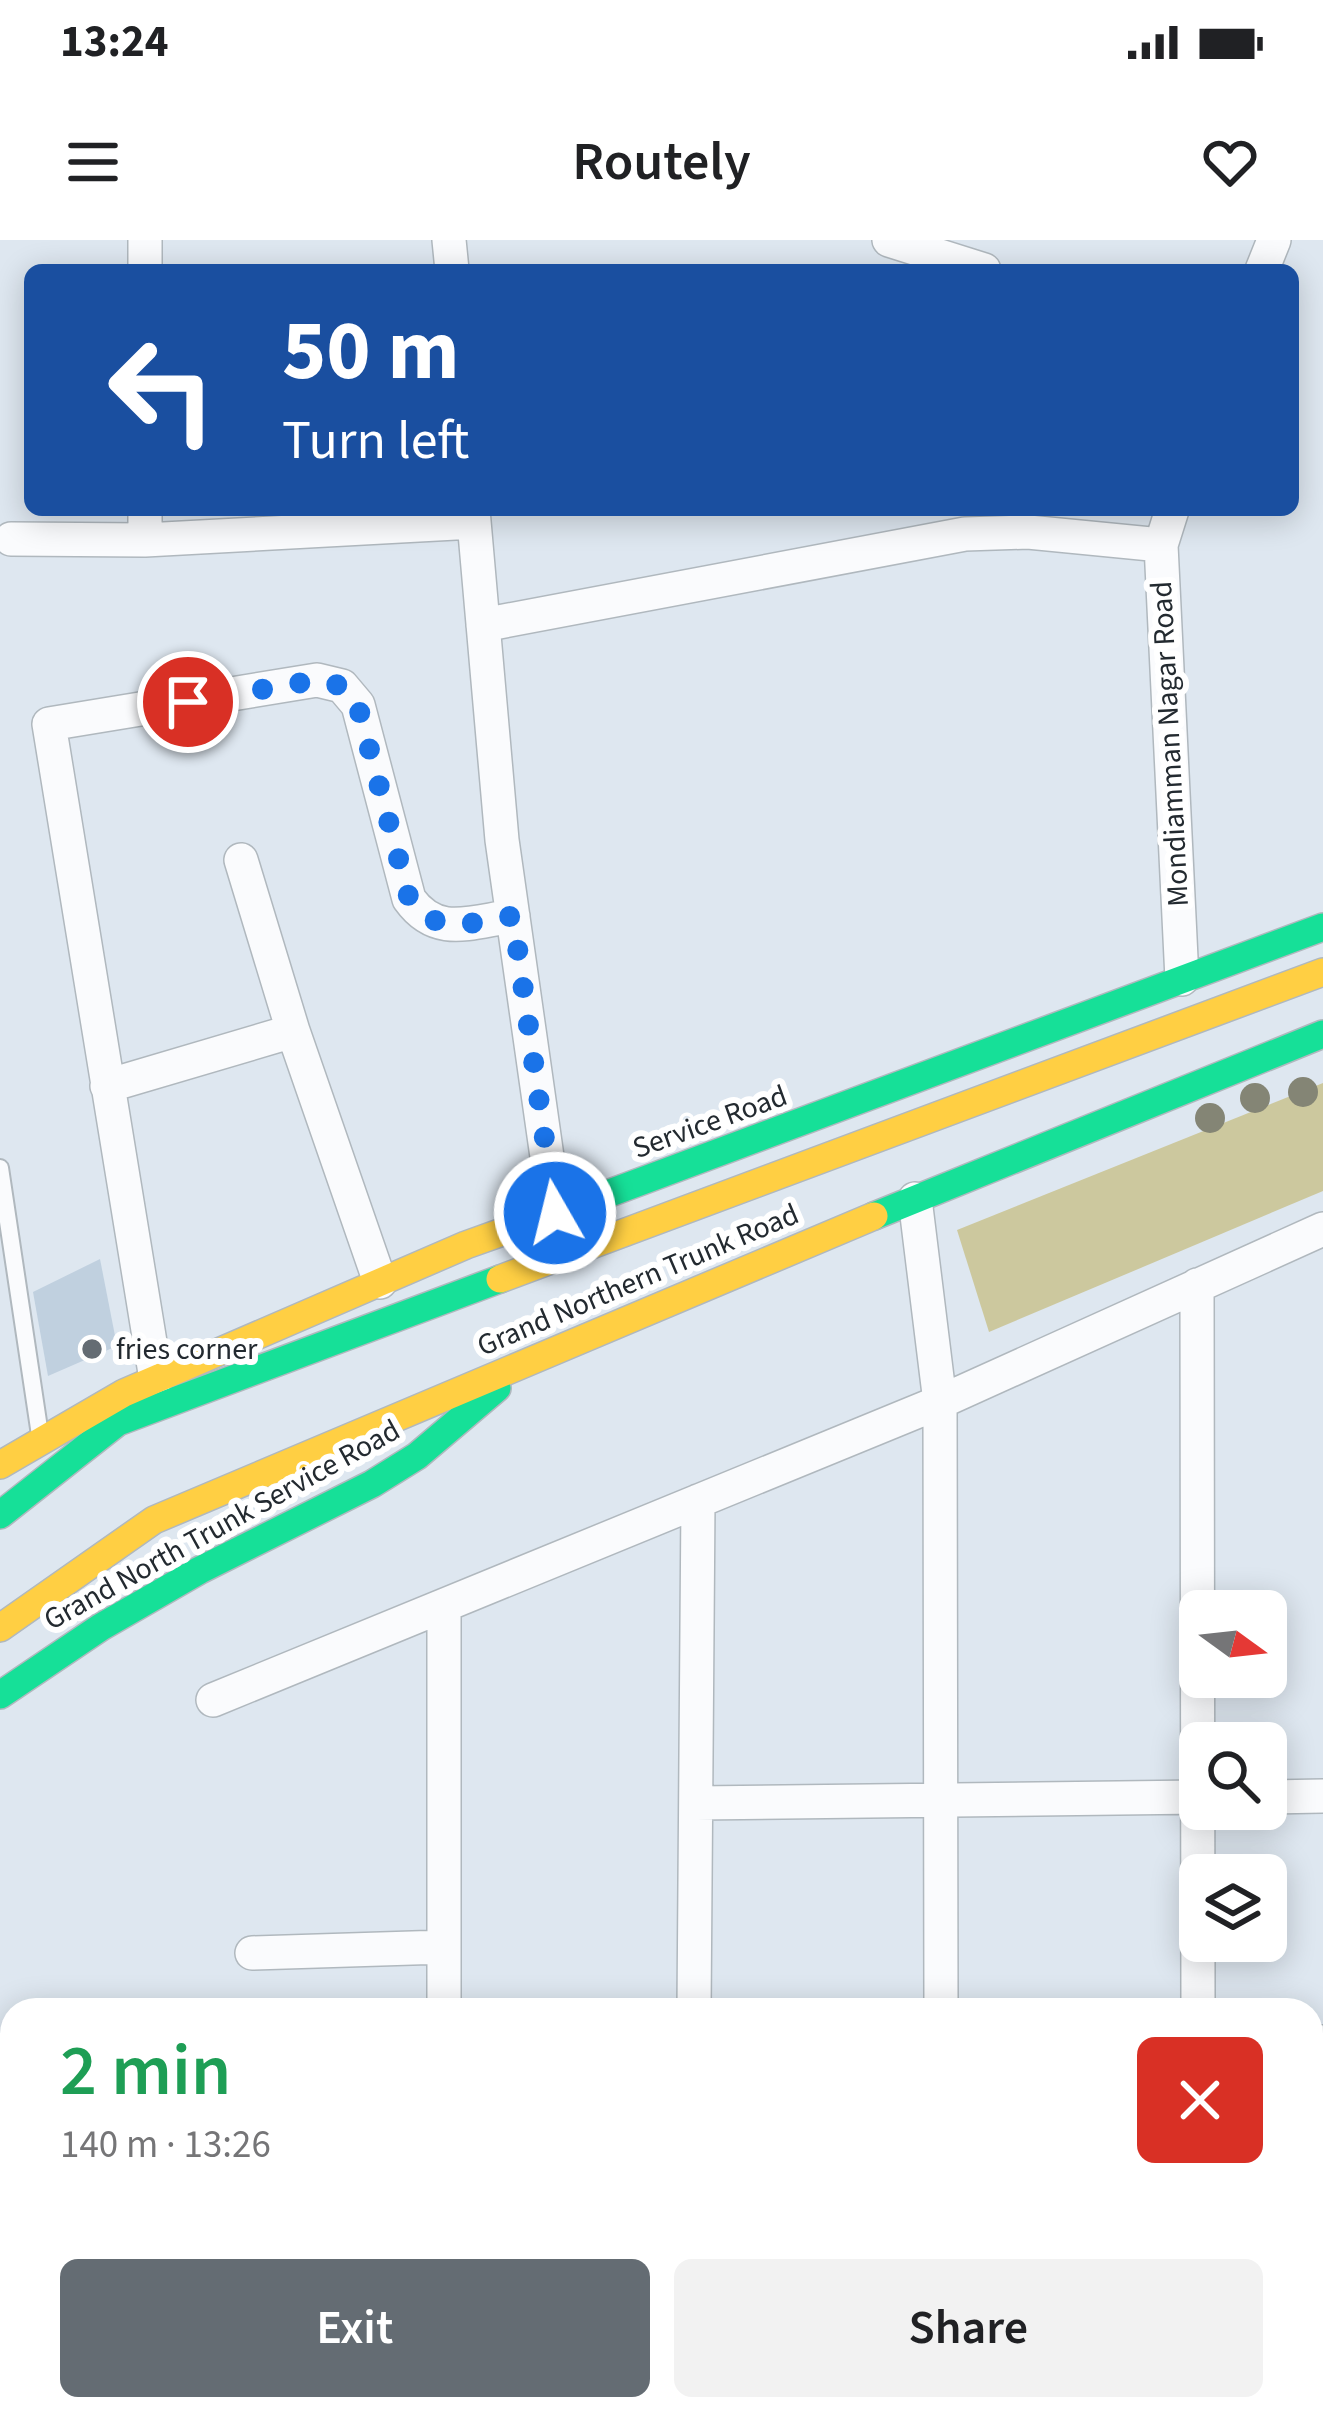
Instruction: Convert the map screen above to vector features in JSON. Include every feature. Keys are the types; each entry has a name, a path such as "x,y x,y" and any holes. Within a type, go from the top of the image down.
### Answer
{"main road":[{"name":"Service Road","path":"0,1465 124,1393 466,1245 811,1121 1323,927"},
{"name":"Grand Northern Trunk Road","path":"0,1515 118,1422 1323,971"},
{"name":"Grand Northern Trunk Road","path":"0,1628 154,1520 915,1199 1323,1034"},
{"name":"Grand North Trunk Service Road","path":"0,1695 200,1570 287,1529 417,1456 528,1361"}],"street":[{"path":"889,240 966,264"},
{"path":"11,539 145,525 473,516 513,916 555,1213"},
{"name":"Mondiamman Nagar Road","path":"1170,516 1161,545 1182,979"},
{"path":"483,625 965,534 1028,532 1161,545"},
{"path":"156,1379 49,724 317,680 342,686 358,706 409,898 422,917 444,926 513,916"},
{"path":"241,860 293,1031 380,1282"},
{"path":"107,1086 293,1031"},
{"path":"915,1199 940,1402 940,1998"},
{"path":"213,1700 940,1402 1323,1228"},
{"path":"1197,1286 1199,1722"},
{"path":"694,1998 698,1501"},
{"path":"444,1606 444,1998"},
{"path":"1287,1797 1323,1796"},
{"path":"696,1803 1179,1797"},
{"path":"1198,1998 1199,1830"},
{"path":"252,1953 444,1947"}],"lane":[{"path":"0,1168 40,1442"}],"shaded area":[{"path":"1323,1083 1323,1191 989,1332 957,1230"}],"building":[{"path":"100,1259 117,1346 48,1376 33,1292"}],"traffic: fast":[{"path":"575,1206 1323,927"},
{"path":"874,1216 1323,1034"},
{"path":"0,1515 118,1422 500,1279"},
{"path":"0,1695 101,1627 200,1570 372,1484 417,1456 497,1388"}],"traffic: slow":[{"path":"500,1279 1323,972"},
{"path":"0,1465 124,1393 466,1245 575,1206"},
{"path":"0,1628 154,1520 874,1216"}],"place":[{"name":"fries corner","path":"92,1349"}],"route":[{"path":"188,702 317,680 342,686 358,706 409,898 422,917 444,926 513,916 555,1213"}]}
